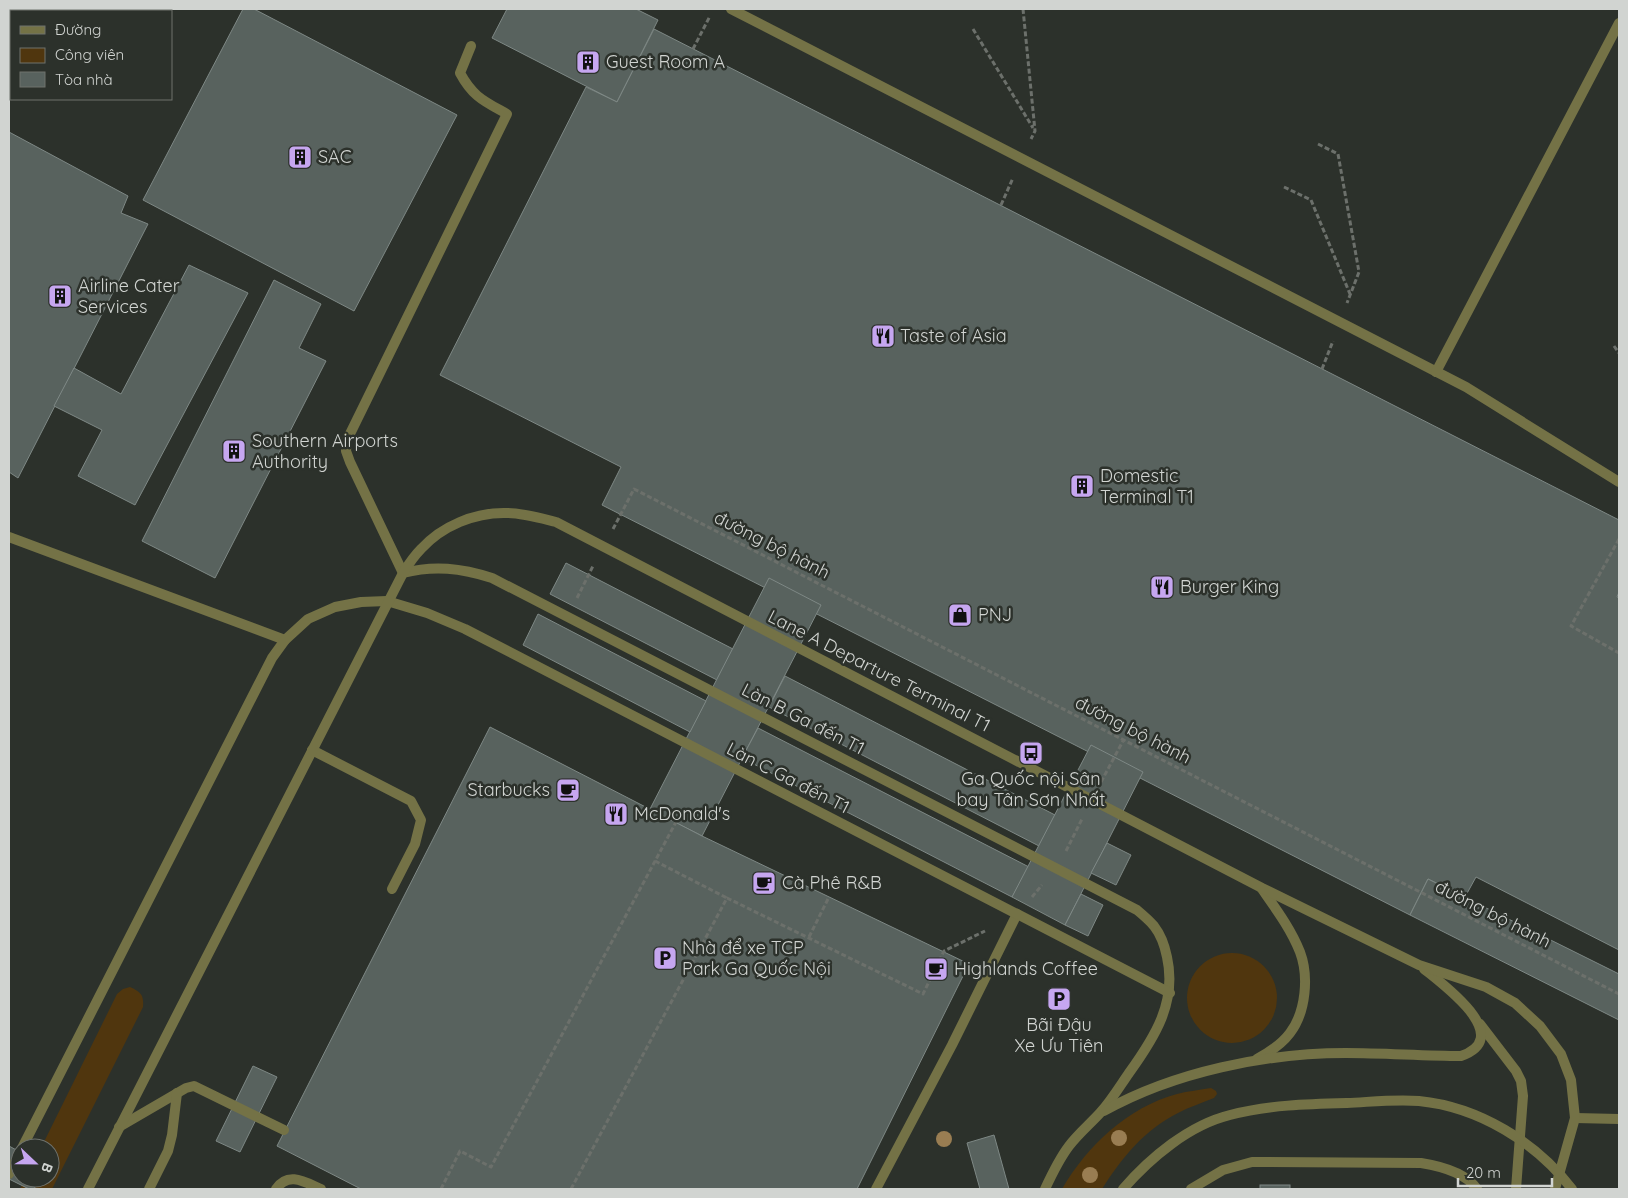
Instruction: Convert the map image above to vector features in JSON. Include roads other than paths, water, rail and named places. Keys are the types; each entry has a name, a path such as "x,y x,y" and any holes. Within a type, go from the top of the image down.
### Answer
{"street":[{"path":"731,9 1436,372 1494,403 1619,482"},
{"path":"1436,372 1619,23"},
{"path":"402,573 350,462 346,451 347,440 507,114 474,94 460,73 471,46"},
{"name":"Lane A Departure Terminal T1","path":"88,1189 402,573 419,550 436,535 460,522 485,514 530,515 556,522 1262,888 1419,965"},
{"path":"9,537 285,640"},
{"name":"Làn B Ga đến T1","path":"402,573 419,569 455,569 486,576 509,586 1137,910 1154,926 1166,948 1170,969 1170,993 1166,1009 1148,1046 1100,1113"},
{"name":"Làn C Ga đến T1","path":"27,1138 268,665 285,640 308,619 335,607 361,602 387,601 427,613 465,629 1170,993"},
{"path":"312,750 411,801 421,820 415,844 392,889"},
{"path":"1244,1064 1271,1052 1291,1032 1302,1006 1304,994 1304,968 1300,953 1286,924 1262,888"},
{"path":"876,1189 952,1045 1017,914"},
{"path":"1045,1189 1057,1164 1069,1146 1100,1113 1129,1097 1156,1086 1184,1077 1244,1064 1302,1055 1346,1053 1461,1056 1474,1050 1482,1034 1476,1018 1467,1007 1419,965"},
{"path":"1419,965 1486,987 1515,1003 1540,1026 1561,1054 1571,1080 1575,1118 1555,1189"},
{"path":"1467,1007 1516,1070 1521,1081 1523,1096 1516,1189"},
{"path":"119,1127 186,1088 194,1086 284,1130"},
{"path":"149,1189 168,1151 178,1093"},
{"path":"1123,1189 1144,1166 1173,1144 1204,1125 1230,1115 1294,1104 1418,1101 1455,1108 1481,1117 1506,1131 1528,1146 1559,1172 1572,1189"},
{"path":"1575,1118 1619,1119"},
{"path":"1191,1189 1223,1170 1252,1162 1277,1161 1421,1163 1439,1166 1478,1188"},
{"path":"1559,1172 1562,1189"},
{"path":"276,1189 284,1180 293,1178 320,1189"}],"place":[{"name":"Guest Room A","path":"588,62"},
{"name":"SAC","path":"300,157"},
{"name":"Airline Cater Services","path":"60,296"},
{"name":"Taste of Asia","path":"883,336"},
{"name":"Southern Airports Authority","path":"234,451"},
{"name":"Domestic Terminal T1","path":"1082,486"},
{"name":"Burger King","path":"1162,587"},
{"name":"PNJ","path":"960,615"},
{"name":"Ga Quốc nội Sân bay Tân Sơn Nhất","path":"1031,753"},
{"name":"Starbucks","path":"568,790"},
{"name":"McDonald's","path":"616,814"},
{"name":"Cà Phê R&B","path":"764,883"},
{"name":"Nhà để xe TCP Park Ga Quốc Nội","path":"665,958"},
{"name":"Highlands Coffee","path":"936,969"},
{"name":"Bãi Đậu Xe Ưu Tiên","path":"1059,999"}]}
